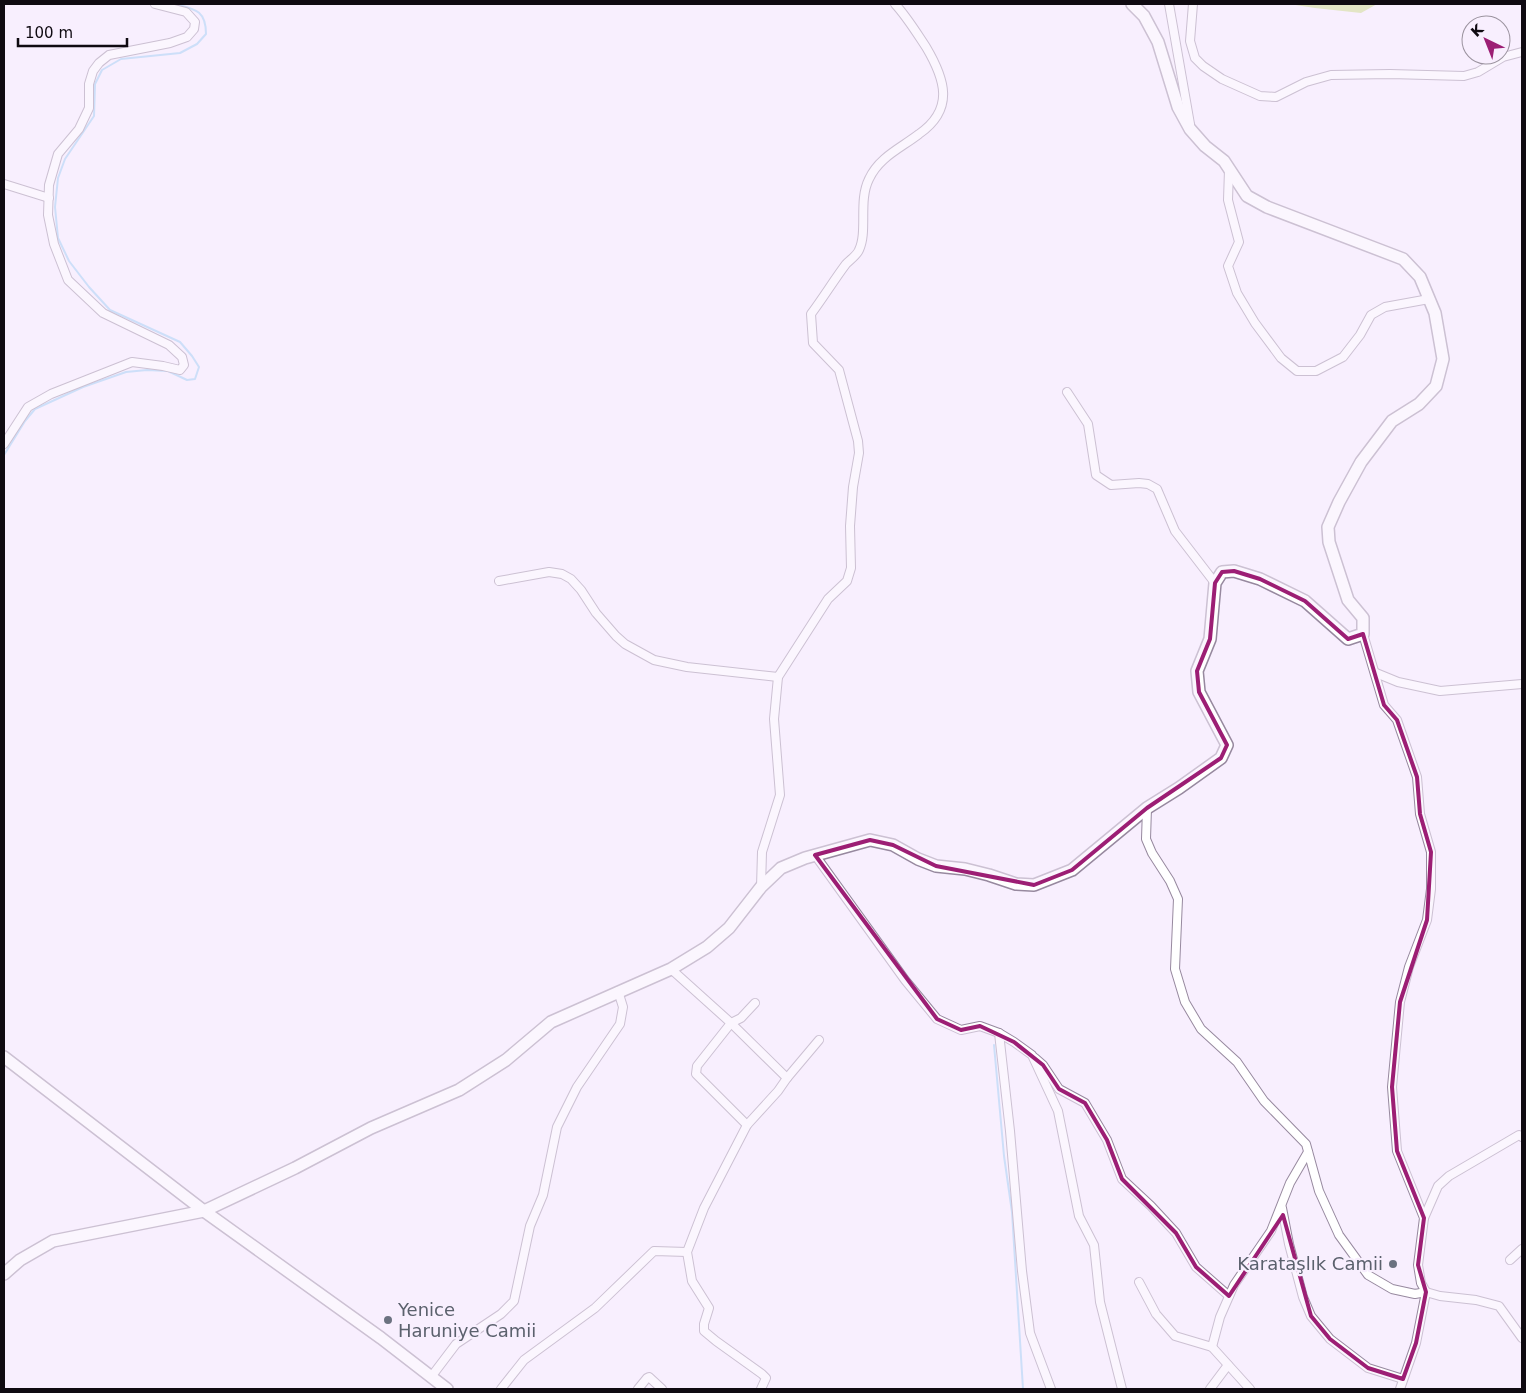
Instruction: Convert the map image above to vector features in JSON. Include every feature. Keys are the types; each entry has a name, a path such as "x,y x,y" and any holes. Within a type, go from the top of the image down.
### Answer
{"street":[{"path":"4,444 28,407 51,394 132,362 180,370 184,365 182,357 169,345 102,313 68,280 54,244 48,215 49,185 58,154 79,130 89,108 89,84 93,71 99,62 110,55 170,43 187,37 194,29 195,22 186,12 155,4"},
{"path":"761,887 762,852 780,795 774,719 778,677 828,599 847,581 851,568 850,526 853,487 859,453 858,441 839,370 813,343 811,314 847,263 859,251 862,236 863,196 868,180 876,167 892,151 932,124 942,102 944,87 937,66 909,20 895,4"},
{"path":"1132,4 1144,16 1158,42 1178,107 1190,129 1205,146 1224,161 1247,196 1267,207 1403,259 1420,277 1435,313 1443,359 1436,386 1419,404 1392,421 1361,462 1328,526 1329,542 1348,600 1363,618 1363,634 1384,705 1397,720 1417,778 1420,814 1431,852 1432,888 1428,920 1408,966 1400,1002 1392,1087 1396,1150 1424,1218"},
{"path":"1169,4 1190,129"},
{"path":"1193,4 1190,41 1195,58 1222,79 1260,96 1276,97 1306,82 1332,75 1464,76 1478,72 1503,57 1522,52"},
{"path":"1230,170 1228,200 1239,242 1228,266 1238,293 1255,323 1281,358 1297,371 1316,371 1343,357 1360,336 1370,315 1385,307 1429,299"},
{"path":"4,184 49,198"},
{"path":"1067,392 1088,424 1096,475 1111,485 1139,482 1157,489 1176,531 1215,583"},
{"path":"4,1274 20,1260 53,1241 204,1211 295,1168 371,1128 459,1090 506,1060 550,1022 672,968 706,947 729,928 761,887 781,868 815,855 870,840 893,845 918,859 936,866 965,869 1016,884 1034,885 1072,870 1147,808 1221,758 1227,745 1199,692 1197,671 1210,639 1215,583 1222,572 1234,571 1260,579 1305,601 1348,640 1363,634"},
{"path":"499,581 549,572 562,574 581,590 596,613 616,636 625,644 654,660 687,667 778,677"},
{"path":"1376,673 1398,682 1440,691 1522,684"},
{"path":"1147,808 1146,839 1178,899 1175,969 1185,1002 1201,1029 1236,1062 1264,1101 1306,1144 1319,1191 1339,1235 1368,1275 1392,1289 1415,1294 1426,1292 1440,1296 1476,1300 1499,1306 1522,1338"},
{"path":"815,855 905,980 938,1019 961,1030 980,1026 999,1033 1014,1042 1043,1066 1059,1089 1085,1103 1107,1140 1122,1179 1152,1206 1176,1232 1196,1267 1229,1296"},
{"path":"672,968 787,1078"},
{"path":"431,1377 456,1344 501,1314 514,1301 530,1226 543,1195 557,1127 577,1086 620,1024 623,1007 618,992"},
{"path":"747,1125 696,1074 697,1066 731,1023 741,1018 755,1003"},
{"path":"999,1033 1010,1131 1022,1271 1030,1333 1051,1389"},
{"path":"761,1389 766,1378 704,1331 709,1308 692,1281 687,1252 704,1208 747,1125 778,1091 819,1040"},
{"path":"1032,1056 1058,1111 1079,1216 1094,1245 1100,1302 1122,1389"},
{"path":"4,1058 204,1211 447,1389"},
{"path":"1400,1389 1416,1343 1426,1292 1421,1283 1418,1265 1424,1218 1438,1186 1449,1176 1519,1135 1522,1137"},
{"path":"1212,1347 1220,1317 1234,1285 1272,1231 1290,1183 1308,1152"},
{"path":"1282,1208 1288,1244 1303,1297 1311,1316 1330,1339 1368,1368 1403,1379"},
{"path":"1510,1260 1522,1249"},
{"path":"501,1389 524,1360 595,1308 654,1251 687,1252"},
{"path":"1138,1282 1156,1314 1175,1336 1212,1347 1250,1389"},
{"path":"1210,1389 1228,1365"},
{"path":"638,1389 650,1377 662,1389"}],"highlighted area":[{"path":"1234,571 1260,579 1305,601 1348,639 1363,634 1384,705 1397,720 1417,777 1420,814 1431,852 1427,920 1400,1002 1392,1087 1397,1151 1424,1218 1418,1265 1426,1292 1416,1343 1403,1379 1368,1368 1330,1339 1311,1316 1283,1215 1229,1296 1196,1267 1176,1233 1122,1179 1107,1140 1085,1103 1059,1089 1043,1065 1014,1042 980,1026 961,1030 937,1019 815,855 870,840 893,845 936,866 1034,885 1072,870 1147,808 1221,758 1227,745 1199,692 1197,671 1210,639 1215,583 1222,572"}],"green space":[{"path":"1289,4 1377,4 1361,13"}],"waterway":[{"path":"4,455 25,421 35,409 83,387 126,372 147,370 168,371 187,380 195,379 199,367 180,342 110,310 89,287 69,261 58,238 55,207 58,178 65,159 94,116 95,84 102,70 121,59 180,53 197,44 206,34 204,20 198,12 194,9 175,4"},
{"path":"994,1045 1004,1156 1012,1212 1023,1389"}],"place":[{"name":"Karataşlık Camii","path":"1393,1264"},
{"name":"Yenice Haruniye Camii","path":"388,1320"}]}
